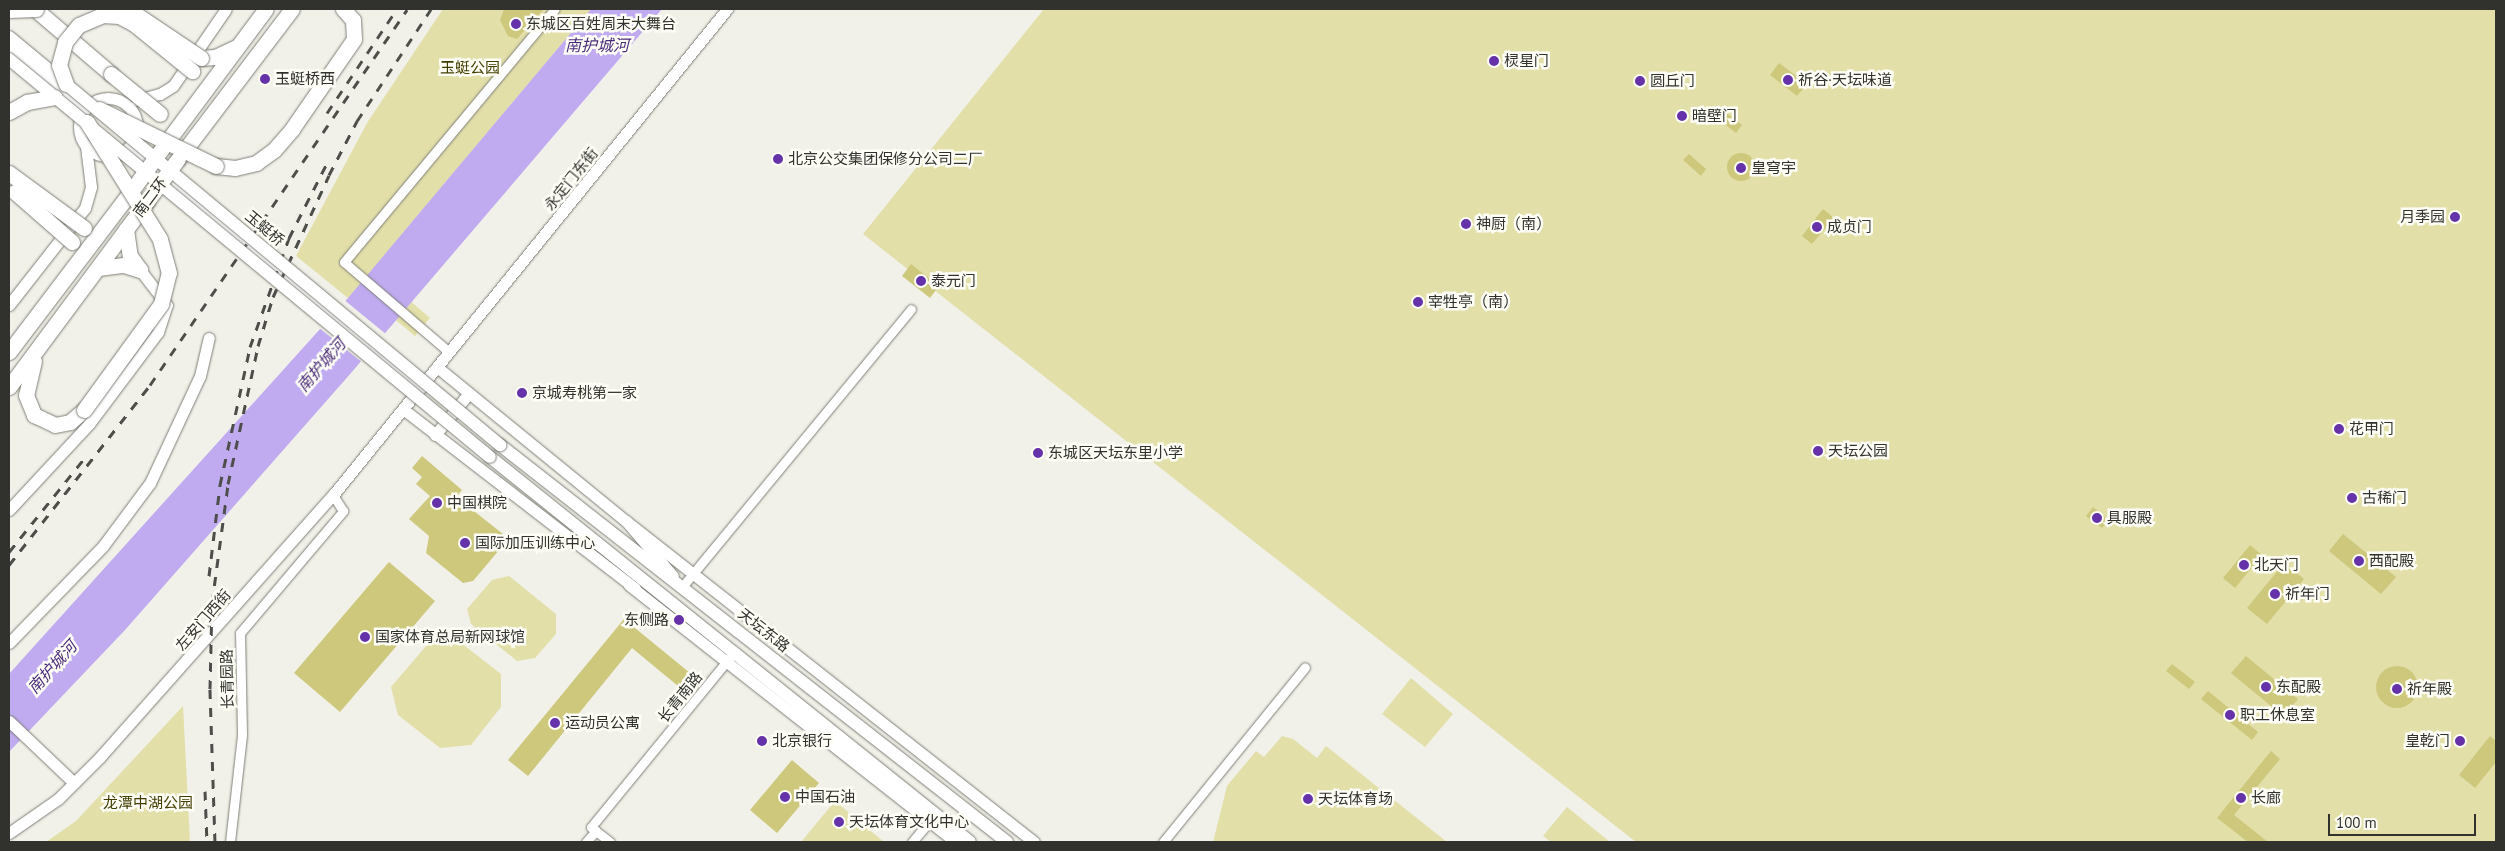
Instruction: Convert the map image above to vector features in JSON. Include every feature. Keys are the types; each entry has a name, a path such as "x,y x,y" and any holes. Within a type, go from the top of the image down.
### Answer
{"highway":[{"path":"9,10 36,9 160,114 169,123 172,135"},
{"path":"128,9 197,64 198,93 188,113 176,121 160,114"},
{"name":"南二环","path":"9,352 107,224 266,9"},
{"path":"95,106 216,166 235,168 256,163 274,150 292,129 354,40 353,20 343,9"},
{"name":"南二环","path":"9,387 178,159 293,10"},
{"path":"66,84 59,65 65,42 79,25 102,14 119,16 197,64"},
{"path":"197,64 229,52 243,41"},
{"path":"9,112 27,102 55,97"},
{"path":"40,346 26,384 30,410 40,420 55,425 70,422 84,410 161,304 169,273 160,238 84,120"},
{"path":"9,173 84,228 107,224"},
{"path":"9,186 72,242 74,267"},
{"path":"126,229 130,256 140,270"},
{"path":"98,268 124,265 140,270"}],"main road":[{"name":"玉蜓桥","path":"9,37 95,106 500,445"},
{"path":"9,59 490,457 683,613 730,657 932,818 970,842"},
{"name":"天坛东路","path":"500,445 1007,842"}],"street":[{"path":"9,305 85,208 91,187 86,146 79,128 84,120 95,106 108,98 125,103 160,94 181,75 226,9"},
{"path":"449,352 423,326 344,262 555,9"},
{"name":"永定门东街","path":"420,389 727,9"},
{"path":"9,46 78,105 84,120"},
{"path":"125,103 137,122 134,140 136,153"},
{"path":"78,105 95,106"},
{"path":"123,152 134,140"},
{"path":"86,146 107,156 123,152 136,153 420,389"},
{"path":"9,510 83,431 158,332 167,305 140,270"},
{"path":"626,520 682,587 911,309"},
{"path":"9,643 103,546 150,483 200,376 209,338"},
{"path":"437,367 626,520 695,572 1034,842"},
{"name":"左安门西街","path":"9,833 74,783 174,677 333,495 420,389"},
{"path":"435,435 469,393"},
{"path":"403,409 630,585 730,657"},
{"name":"长青园路","path":"230,842 242,735 240,633 343,511 333,495"},
{"path":"630,585 683,613"},
{"name":"长青南路","path":"586,842 593,829 730,657"},
{"path":"1163,842 1305,667"},
{"path":"9,721 35,748 74,783"},
{"path":"912,842 932,818 956,842"},
{"path":"593,829 610,842"}],"green space":[{"name":"玉蜓公园","path":"443,9 591,9 373,269 430,318 415,336 357,288 348,298 296,256 367,123"},
{"name":"天坛公园","path":"1044,9 2496,9 2496,842 1636,842 863,234"},
{"path":"509,576 556,614 556,634 535,658 517,661 471,624 467,609 492,580"},
{"path":"432,639 456,639 501,674 501,707 471,745 440,748 398,715 391,687"},
{"path":"1411,678 1453,714 1425,747 1382,714"},
{"name":"龙潭中湖公园","path":"183,706 190,842 46,842 76,821"},
{"name":"天坛体育场","path":"1282,736 1293,739 1317,758 1326,746 1447,842 1213,842 1227,786 1256,751 1264,757"},
{"name":"天坛体育文化中心","path":"835,801 884,842 801,842"},
{"path":"1567,807 1610,842 1551,842 1543,836"}],"water":[{"name":"南护城河","path":"591,9 662,9 351,373 125,630 9,752 9,674 348,298"}],"pier":[{"path":"343,299 387,335 363,363 318,327"}],"building":[{"name":"东城区百姓周末大舞台","path":"504,9 544,9 517,39 508,36 500,20"},
{"name":"祈谷·天坛味道","path":"1779,63 1807,84 1797,96 1770,75"},
{"path":"1724,111 1742,125 1736,133 1718,119"},
{"name":"皇穹宇","path":"1741,153 1751,157 1755,167 1751,177 1741,181 1731,177 1727,167 1731,157"},
{"path":"1689,154 1706,169 1701,176 1683,160"},
{"name":"成贞门","path":"1823,209 1834,218 1812,244 1802,236"},
{"name":"泰元门","path":"911,264 939,286 930,298 902,276"},
{"name":"国际加压训练中心","path":"422,456 462,490 447,508 465,504 503,534 505,543 473,581 463,583 426,553 429,536 409,519 430,496 416,484 422,477 412,468"},
{"name":"具服殿","path":"2093,507 2109,520 2102,528 2086,516"},
{"name":"西配殿","path":"2343,534 2396,577 2381,594 2329,551"},
{"name":"北天门","path":"2250,545 2262,555 2235,588 2223,578"},
{"name":"国家体育总局新网球馆","path":"389,562 435,601 340,712 294,673"},
{"name":"祈年门","path":"2284,563 2304,579 2267,624 2247,608"},
{"name":"运动员公寓","path":"624,619 690,673 678,686 632,648 528,776 508,760"},
{"name":"东配殿","path":"2246,656 2298,699 2283,716 2231,673"},
{"path":"2172,664 2195,682 2189,689 2166,671"},
{"name":"祈年殿","path":"2401,666 2409,669 2415,675 2418,687 2415,699 2409,705 2393,708 2385,705 2379,699 2376,683 2379,675 2385,669"},
{"name":"职工休息室","path":"2208,691 2258,732 2252,740 2201,699"},
{"path":"2490,736 2496,741 2496,762 2475,788 2459,775"},
{"name":"长廊","path":"2271,751 2280,759 2234,815 2268,842 2248,842 2217,818"},
{"name":"中国石油","path":"792,760 819,783 777,833 750,810"}],"railway":[{"path":"327,113 397,9"},
{"path":"9,565 150,385 407,9"},
{"path":"215,842 210,689 212,603 228,484 258,346 273,297 329,175 357,121 431,9"},
{"path":"209,576 220,485 250,347 289,238 329,159"},
{"path":"9,552 87,455"},
{"path":"205,791 207,842"}],"place":[{"name":"东城区百姓周末大舞台","path":"516,24"},
{"name":"棂星门","path":"1494,61"},
{"name":"玉蜓桥西","path":"265,79"},
{"name":"祈谷·天坛味道","path":"1788,80"},
{"name":"圆丘门","path":"1640,81"},
{"name":"暗壁门","path":"1682,116"},
{"name":"北京公交集团保修分公司二厂","path":"778,159"},
{"name":"皇穹宇","path":"1741,168"},
{"name":"月季园","path":"2455,217"},
{"name":"神厨（南）","path":"1466,224"},
{"name":"成贞门","path":"1817,227"},
{"name":"泰元门","path":"921,281"},
{"name":"宰牲亭（南）","path":"1418,302"},
{"name":"京城寿桃第一家","path":"522,393"},
{"name":"花甲门","path":"2339,429"},
{"name":"天坛公园","path":"1818,451"},
{"name":"东城区天坛东里小学","path":"1038,453"},
{"name":"古稀门","path":"2352,498"},
{"name":"中国棋院","path":"437,503"},
{"name":"具服殿","path":"2097,518"},
{"name":"国际加压训练中心","path":"465,543"},
{"name":"西配殿","path":"2359,561"},
{"name":"北天门","path":"2244,565"},
{"name":"祈年门","path":"2275,594"},
{"name":"东侧路","path":"679,620"},
{"name":"国家体育总局新网球馆","path":"365,637"},
{"name":"东配殿","path":"2266,687"},
{"name":"祈年殿","path":"2397,689"},
{"name":"职工休息室","path":"2230,715"},
{"name":"运动员公寓","path":"555,723"},
{"name":"北京银行","path":"762,741"},
{"name":"皇乾门","path":"2460,741"},
{"name":"中国石油","path":"785,797"},
{"name":"长廊","path":"2241,798"},
{"name":"天坛体育场","path":"1308,799"},
{"name":"天坛体育文化中心","path":"839,822"}]}
